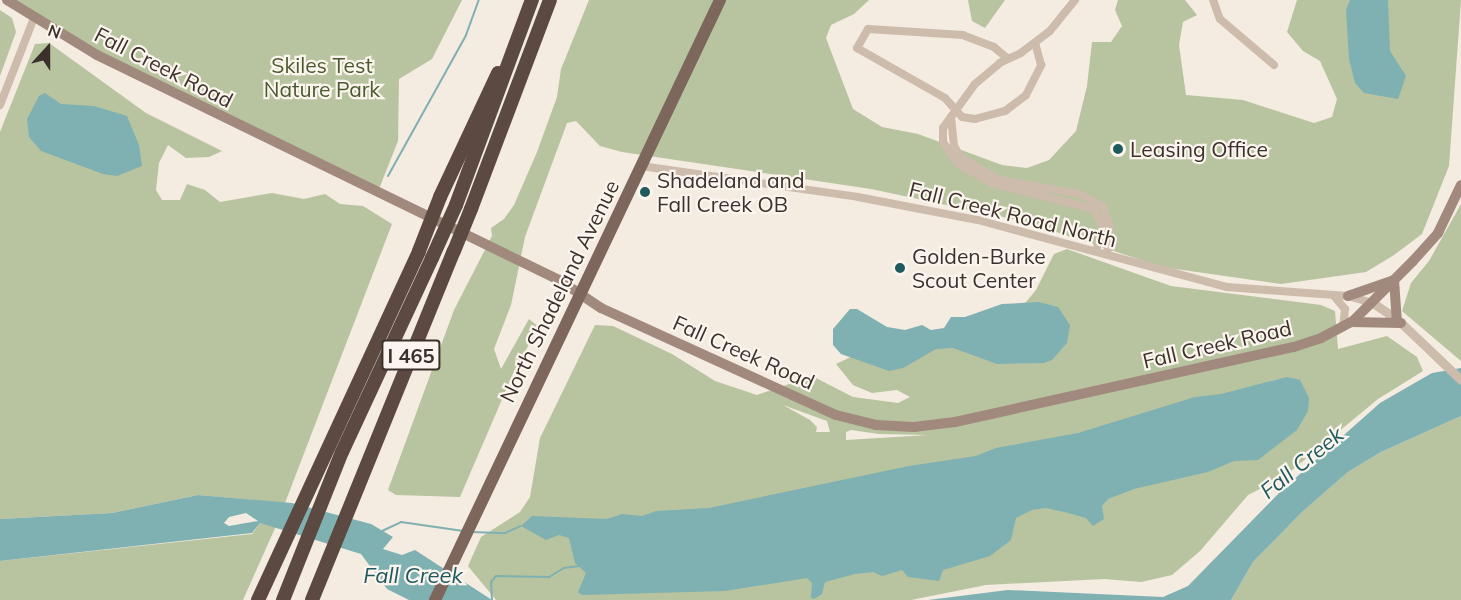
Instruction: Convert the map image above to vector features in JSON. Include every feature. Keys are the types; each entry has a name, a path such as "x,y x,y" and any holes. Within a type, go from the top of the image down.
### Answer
{"highway":[{"name":"I 465","path":"283,598 296,566 334,450 432,258 456,205 532,0"},
{"name":"I 465","path":"312,600 367,457 471,209 550,0"},
{"path":"260,595 334,450 350,398 418,251 440,197 525,17"}],"main road":[{"name":"Fall Creek Road","path":"7,0 34,18 128,71 579,293 601,308 836,415 900,428 974,418 1294,347 1347,324 1374,303 1436,236 1461,185"},
{"name":"North Shadeland Avenue","path":"435,600 720,0"},
{"path":"1347,324 1399,321 1394,280 1348,296"}],"street":[{"path":"1075,0 1059,23 1035,43 1006,58 975,84 943,128 944,142 957,163 1000,186 1094,209 1102,228 1096,251"},
{"path":"1213,0 1221,19 1274,65"},
{"path":"0,105 34,18"},
{"path":"1006,58 994,47 963,35 868,29 857,48 945,98 953,112 954,146 962,157 982,170 1000,180 1080,194 1103,206 1110,226 1107,255"},
{"path":"953,112 962,117 992,117 1019,102 1032,88 1040,68 1041,58 1035,43"},
{"name":"Fall Creek Road North","path":"641,166 915,207 1096,251 1227,287 1348,296 1374,303"},
{"path":"1334,296 1346,309 1347,324"},
{"path":"1374,303 1399,321 1461,380"}],"green space":[{"name":"Skiles Test Nature Park","path":"7,0 462,0 432,59 399,79 398,141 377,194 34,18"},
{"path":"589,0 869,0 854,14 831,25 826,38 853,109 882,127 918,134 1002,165 1027,168 1049,160 1076,131 1087,86 1092,42 1111,42 1122,26 1115,10 1118,0 1185,0 1197,15 1183,22 1179,45 1186,95 1243,100 1314,123 1332,117 1337,99 1320,61 1303,51 1287,32 1297,0 1461,0 1449,166 1422,234 1394,255 1366,272 1281,284 1162,267 1026,222 871,189 622,152 600,146 576,121 567,123 525,237 511,305 494,349 501,369 529,319 539,327 515,369 460,497 396,495 388,490 454,310 492,236 491,228 504,219 514,205 537,152 557,97 561,69"},
{"path":"968,0 1005,0 985,28 972,21"},
{"path":"0,10 12,18 16,32 0,76"},
{"path":"49,43 146,113 222,151 209,157 186,158 168,145 159,163 156,190 162,200 180,200 187,184 205,190 220,202 272,193 304,199 325,194 340,204 363,206 392,224 285,503 198,495 112,513 0,519 0,132 35,44"},
{"path":"1461,204 1461,361 1402,311 1411,283 1429,261"},
{"path":"1067,249 1171,286 1321,305 1335,311 1338,349 1387,336 1417,357 1423,371 1378,399 1285,476 1248,495 1200,551 1172,575 1141,582 1104,579 986,585 911,600 496,600 468,566 481,537 520,512 530,497 540,438 595,325 613,326 672,354 715,381 757,395 798,381 802,375 812,376 853,397 898,403 910,397 897,390 872,393 853,385 836,364 855,355 1006,326 1036,290 1054,254","holes":["783,405 827,421 830,432 816,432 817,427 810,420","851,430 879,434 928,435 846,440 846,432"]},
{"path":"1461,416 1461,600 1231,600 1253,562 1302,512 1348,472 1381,452"},
{"path":"260,523 276,526 243,600 0,600 0,561 252,534"}],"water":[{"path":"1350,0 1388,0 1390,51 1406,76 1398,99 1364,93 1355,83 1349,59 1346,10"},
{"path":"45,93 61,104 94,106 127,116 139,145 142,166 117,176 103,174 41,151 29,137 27,119 39,96"},
{"path":"1039,302 1058,307 1070,325 1067,343 1052,360 1044,363 997,364 953,348 936,349 903,368 889,371 841,354 833,345 833,329 850,309 857,309 887,327 905,330 922,325 931,330 944,328 951,317 965,317 1002,304"},
{"name":"Fall Creek","path":"1461,368 1461,416 1381,452 1348,472 1302,512 1253,562 1231,600 928,600 1008,590 1163,597 1188,586 1282,490 1380,403 1432,373"},
{"path":"1287,377 1300,380 1309,398 1308,411 1297,430 1258,460 1234,461 1208,472 1134,489 1108,499 1102,506 1104,519 1093,526 1086,518 1068,513 1046,508 1032,510 1016,518 1011,540 990,556 943,570 939,581 908,577 902,570 882,576 873,572 855,574 825,582 822,594 814,599 811,598 812,583 807,578 725,591 582,595 578,592 586,573 575,563 569,538 559,535 546,540 521,526 532,516 607,519 622,514 642,516 656,511 709,508 909,466 976,456 996,448 1078,433 1195,397 1221,394"},
{"name":"Fall Creek","path":"198,495 292,503 371,524 393,537 383,549 402,555 415,550 492,600 409,600 387,589 361,554 260,523 252,533 0,561 0,519 112,513","holes":["246,513 258,521 229,526 224,523 229,517"]}],"waterway":[{"path":"388,176 466,35 479,0"},
{"path":"382,531 401,522 463,531"},
{"path":"472,532 505,533 521,526"},
{"path":"492,600 491,582 496,576 549,577 564,568 579,566"}],"place":[{"name":"Leasing Office","path":"1118,149"},
{"name":"Shadeland and Fall Creek OB","path":"645,192"},
{"name":"Golden-Burke Scout Center","path":"900,268"}]}
